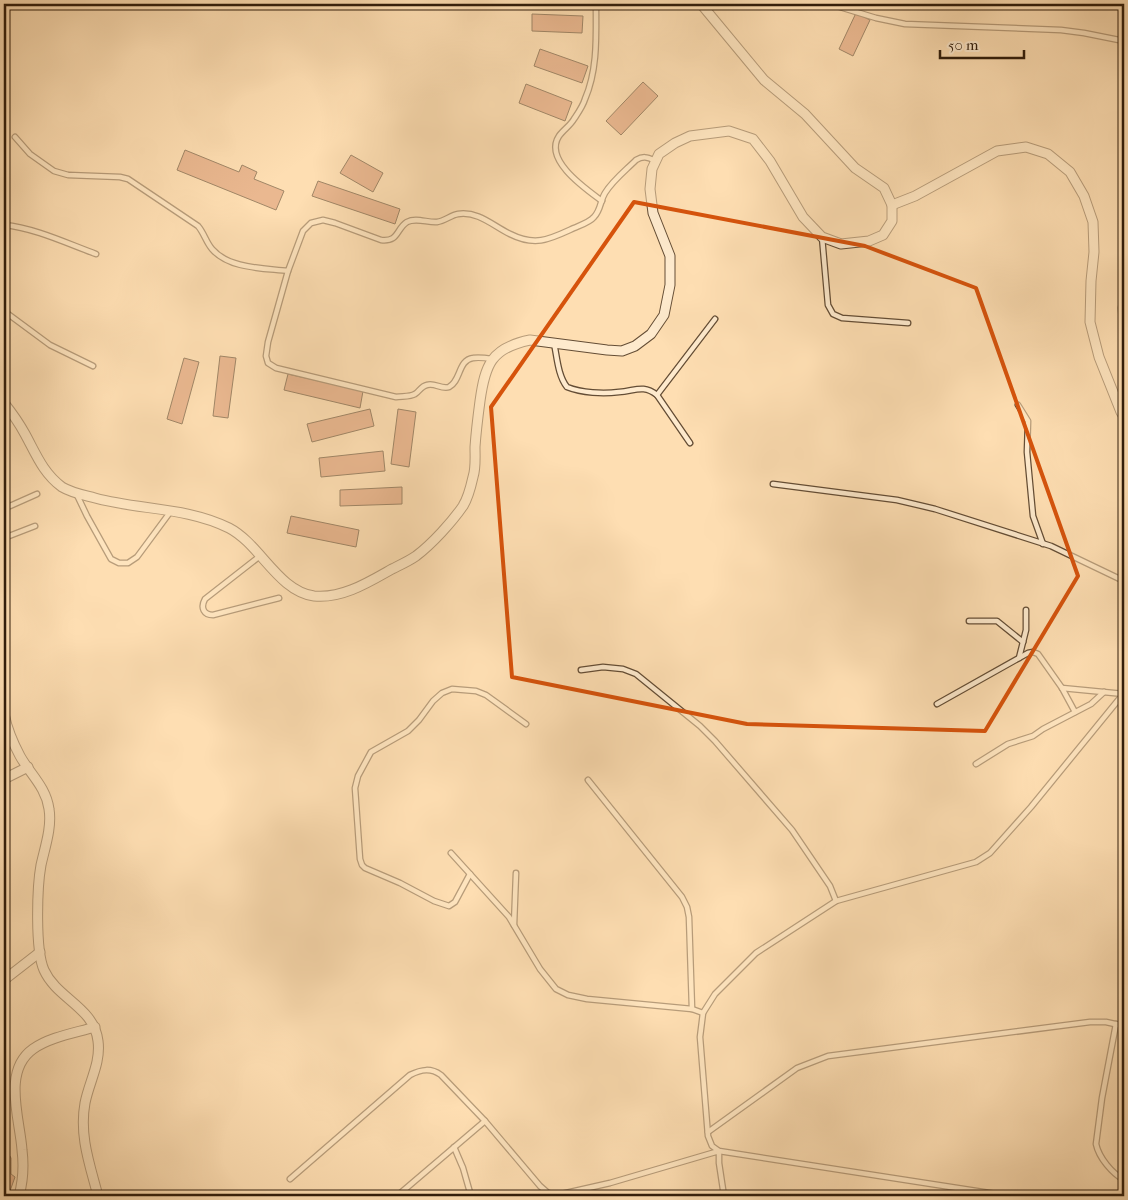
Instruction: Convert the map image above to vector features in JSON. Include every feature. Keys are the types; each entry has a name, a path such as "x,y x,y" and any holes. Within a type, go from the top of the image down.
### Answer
{"street":[{"path":"4,403 15,416 42,468 62,487 111,502 209,520 230,529 248,542 289,585 301,593 316,596 332,596 363,585 416,556 440,533 464,505 474,475 476,434 484,374 492,359 505,348 518,342 530,340 622,351 635,346 651,334 664,315 670,285 670,256 654,213 650,189 654,160 674,143 690,136 730,131 753,139 770,161 803,218 822,237 841,244 869,241 884,235 892,221 892,205 884,188 855,168 805,114 764,80 702,4"},
{"path":"892,205 915,196 997,151 1026,147 1048,154 1070,172 1084,196 1093,222 1094,252 1090,322 1099,357 1120,412 1124,417"},
{"path":"4,714 7,736 44,792 49,808 48,838 41,867 38,908 40,952 44,970 49,979 86,1013 98,1039 98,1057 85,1102 83,1123 86,1153 98,1196"},
{"path":"4,779 28,768"},
{"path":"4,980 40,952"},
{"path":"19,1196 22,1186 23,1167 15,1088 22,1060 27,1054 42,1044 94,1027"}],"lane":[{"path":"270,4 289,6 294,4"},
{"path":"596,4 596,54 586,98 574,120 558,137 556,145 557,154 571,178 602,201"},
{"path":"830,4 876,18 905,24 1061,30 1124,41"},
{"path":"15,137 30,154 54,171 68,174 120,177 135,183 198,226 204,233 211,248 226,260 244,265 288,271"},
{"path":"492,359 472,358 467,360 450,386 444,387 429,384 425,385 414,395 403,396 396,396 276,368 268,363 266,356 288,271 303,231 311,223 322,220 335,222 381,240 389,241 395,237 407,222 413,220 439,222 457,214 470,214 484,218 521,240 536,242 551,239 593,219 600,209 610,185 636,160 641,157 647,157 654,160"},
{"path":"4,225 30,230 96,254"},
{"path":"822,237 828,305 833,314 842,318 908,323"},
{"path":"1124,290 1121,308 1124,344"},
{"path":"4,310 50,345 93,366"},
{"path":"657,394 715,319"},
{"path":"554,343 562,378 568,387 603,393 642,388 650,390 657,394 690,443"},
{"path":"1018,404 1028,421 1027,452 1033,516 1043,544"},
{"path":"773,484 897,500 935,509 1043,544 1124,581"},
{"path":"77,493 87,516 111,559 119,563 128,563 137,557 171,512"},
{"path":"4,504 10,506 37,494"},
{"path":"4,538 35,526"},
{"path":"260,556 205,600 202,606 203,610 209,615 223,614 279,598"},
{"path":"1019,658 1026,623 1026,610"},
{"path":"969,621 997,621 1023,642"},
{"path":"937,704 1033,652 1038,654 1062,688 1075,712"},
{"path":"581,670 603,667 623,669 636,674 700,726 792,830 830,886 836,901"},
{"path":"1062,688 1124,693"},
{"path":"470,874 455,902 449,906 434,901 400,883 365,868 360,858 356,782 372,752 408,731 419,720 433,700 442,693 452,689 476,691 486,695 526,724"},
{"path":"976,764 1008,744 1033,736 1097,700 1104,692"},
{"path":"724,1196 719,1152 712,1146 708,1132 700,1036 703,1013 715,994 756,953 836,901 976,862 990,853 1031,807 1124,693"},
{"path":"588,780 682,897 687,907 689,917 692,1009"},
{"path":"451,853 514,925 540,969 556,989 568,995 587,999 692,1009 703,1013"},
{"path":"514,925 516,873"},
{"path":"708,1132 797,1068 828,1056 1090,1022 1124,1026"},
{"path":"1116,1024 1102,1098 1096,1144 1102,1158 1124,1180"},
{"path":"290,1179 410,1074 418,1071 434,1070 442,1075 485,1121 540,1186 548,1193 557,1195 610,1183 719,1152 1009,1196"},
{"path":"397,1196 485,1121"},
{"path":"454,1147 463,1168 471,1196"}],"highlighted area":[{"path":"634,202 865,246 976,288 1078,576 985,731 747,724 512,677 491,407"}],"building":[{"path":"856,13 870,20 853,56 839,49"},
{"path":"532,14 583,16 582,33 532,31"},
{"path":"540,49 588,66 582,83 534,66"},
{"path":"643,82 658,96 621,135 606,121"},
{"path":"526,84 572,102 565,121 519,103"},
{"path":"185,150 239,172 242,165 257,172 254,179 284,191 276,210 177,170"},
{"path":"351,155 383,173 373,192 340,173"},
{"path":"318,181 400,209 395,224 312,196"},
{"path":"220,356 236,358 228,418 213,416"},
{"path":"184,358 199,362 182,424 167,419"},
{"path":"288,374 363,391 360,408 284,390"},
{"path":"370,409 374,426 312,442 307,424"},
{"path":"398,409 416,412 409,467 391,464"},
{"path":"383,451 385,471 321,477 319,458"},
{"path":"402,487 402,504 340,506 340,490"},
{"path":"291,516 359,530 356,547 287,533"},
{"path":"4,1146 11,1158 11,1174 15,1177 10,1191 4,1188"}]}
